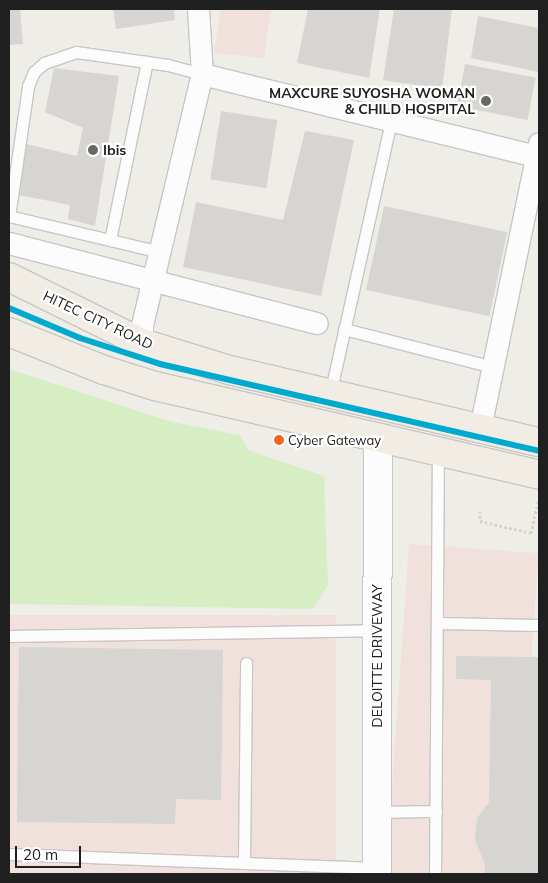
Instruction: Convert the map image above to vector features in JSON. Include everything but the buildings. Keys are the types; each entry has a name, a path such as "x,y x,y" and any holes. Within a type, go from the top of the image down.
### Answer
{"main road":[{"name":"HITEC CITY ROAD","path":"9,278 142,343 229,370 539,442"},
{"path":"9,332 104,370 155,386 539,475"}],"street":[{"path":"142,343 142,325 202,74 198,9"},
{"path":"202,74 391,120 538,152 480,428"},
{"path":"9,243 317,323"},
{"name":"DELOITTE DRIVEWAY","path":"377,871 378,439"}],"lane":[{"path":"160,252 9,217 28,86 34,72 44,63 76,52 148,62 202,74"},
{"path":"110,240 148,62"},
{"path":"330,394 391,120"},
{"path":"344,329 493,367"},
{"path":"435,874 439,623 438,452"},
{"path":"439,623 539,625"},
{"path":"9,636 377,630"},
{"path":"244,864 246,663"},
{"path":"378,812 436,811"},
{"path":"9,854 377,871"}],"path":[{"path":"480,511 480,521 531,534 539,498"}],"shaded area":[{"path":"221,9 271,9 264,58 214,53"},
{"path":"409,544 539,553 516,874 386,873"},
{"path":"9,615 336,615 336,874 9,874"}],"green space":[{"path":"9,369 172,422 240,435 248,450 324,476 328,585 313,609 9,604"}],"transit line":[{"path":"9,308 80,338 160,364 539,451"}],"place":[{"name":"MAXCURE SUYOSHA WOMAN & CHILD HOSPITAL","path":"486,101"},
{"name":"Ibis","path":"93,150"},
{"name":"Cyber Gateway","path":"279,440"}]}
